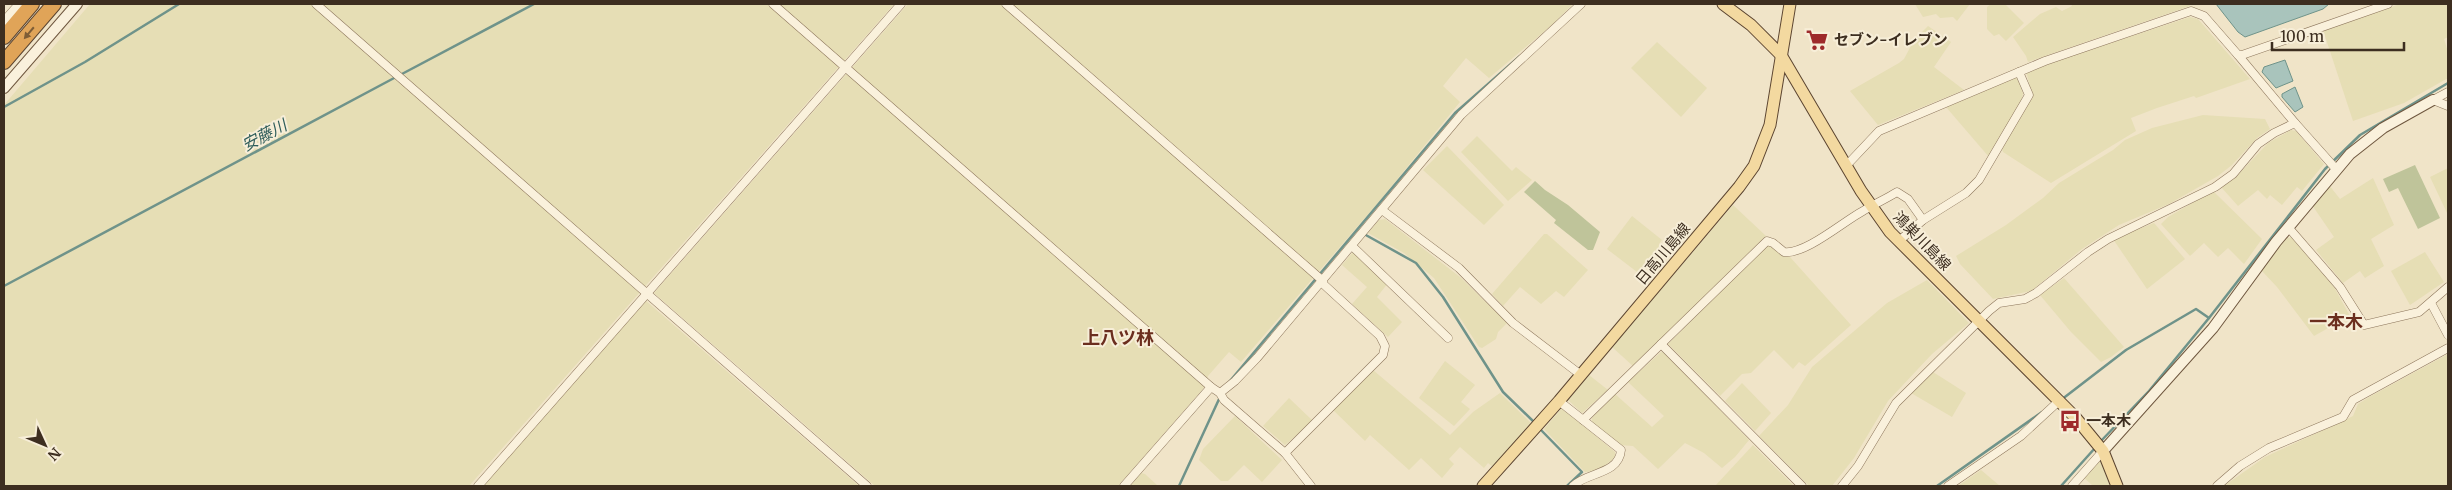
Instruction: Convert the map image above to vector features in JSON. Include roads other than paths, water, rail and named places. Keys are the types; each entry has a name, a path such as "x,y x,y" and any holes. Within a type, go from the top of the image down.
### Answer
{"highway":[{"path":"4,37 32,4"},
{"path":"4,62 54,4"}],"main road":[{"name":"鴻巣川島線","path":"1723,4 1751,25 1781,55 1846,166 1872,207 1898,241 2060,400 2103,451 2117,486"},
{"name":"日高川島線","path":"1483,486 1559,401 1740,187 1754,166 1770,125 1790,4"}],"street":[{"path":"4,22 18,4"},
{"path":"316,4 867,486"},
{"path":"773,4 1220,393 1224,400 1285,453 1309,483 1301,486"},
{"path":"478,486 901,4"},
{"path":"1006,4 1322,281 1380,336 1385,346 1383,355 1285,453"},
{"path":"1220,393 1235,381 1322,281 1461,115 1581,4"},
{"path":"2238,55 2388,4"},
{"path":"4,88 73,6"},
{"path":"1846,166 1879,131 2045,61 2191,10 2204,16 2336,169"},
{"path":"1898,241 1923,220 1966,193 1988,168 2029,95 2019,72"},
{"path":"2072,486 2213,328 2288,227 2336,169 2370,137 2448,92"},
{"path":"2433,100 2448,106"},
{"path":"1842,486 1858,466 1896,403 1920,376 2000,303 2036,294 2088,252 2126,229 2153,219 2215,187 2233,174 2258,144 2274,133 2295,123"},
{"path":"1583,420 1763,244 1770,241 1788,253 1823,238 1897,192 1908,199 1923,220"},
{"path":"1382,210 1458,268 1513,323 1581,375"},
{"path":"2288,227 2340,287 2364,325 2419,312 2448,287"},
{"path":"1352,246 1448,338"},
{"path":"2431,303 2448,335"},
{"path":"1662,344 1802,486"},
{"path":"2217,486 2240,466 2269,448 2343,417 2353,400 2448,348"},
{"path":"1124,486 1211,387"},
{"path":"1948,486 2021,436 2060,400"},
{"path":"1559,401 1620,450 1620,456 1609,468 1597,476 1580,479 1573,486"}],"water":[{"path":"2216,4 2329,4 2323,9 2245,37 2238,32"},
{"path":"2285,60 2293,81 2276,88 2262,72 2264,67"},
{"path":"2295,87 2303,107 2295,112 2282,97 2282,94"}],"waterway":[{"path":"4,107 85,62 179,4"},
{"name":"安藤川","path":"400,75 534,4"},
{"path":"1230,381 1455,113 1520,56"},
{"name":"安藤川","path":"4,286 396,77"},
{"path":"2100,442 2149,391 2209,318 2325,169 2360,135 2448,83"},
{"path":"1364,234 1416,263 1443,297 1503,392 1535,423"},
{"path":"2061,400 2126,350 2196,309 2209,318"},
{"path":"1179,486 1220,397"},
{"path":"1937,486 2042,412"},
{"path":"1540,429 1582,472 1567,486"},
{"path":"2061,486 2095,448"}],"place":[{"name":"セブン-イレブン","path":"1817,40"},
{"name":"一本木","path":"2070,421"}],"district":[{"name":"一本木","path":"2336,322"},
{"name":"上八ツ林","path":"1118,338"}]}
